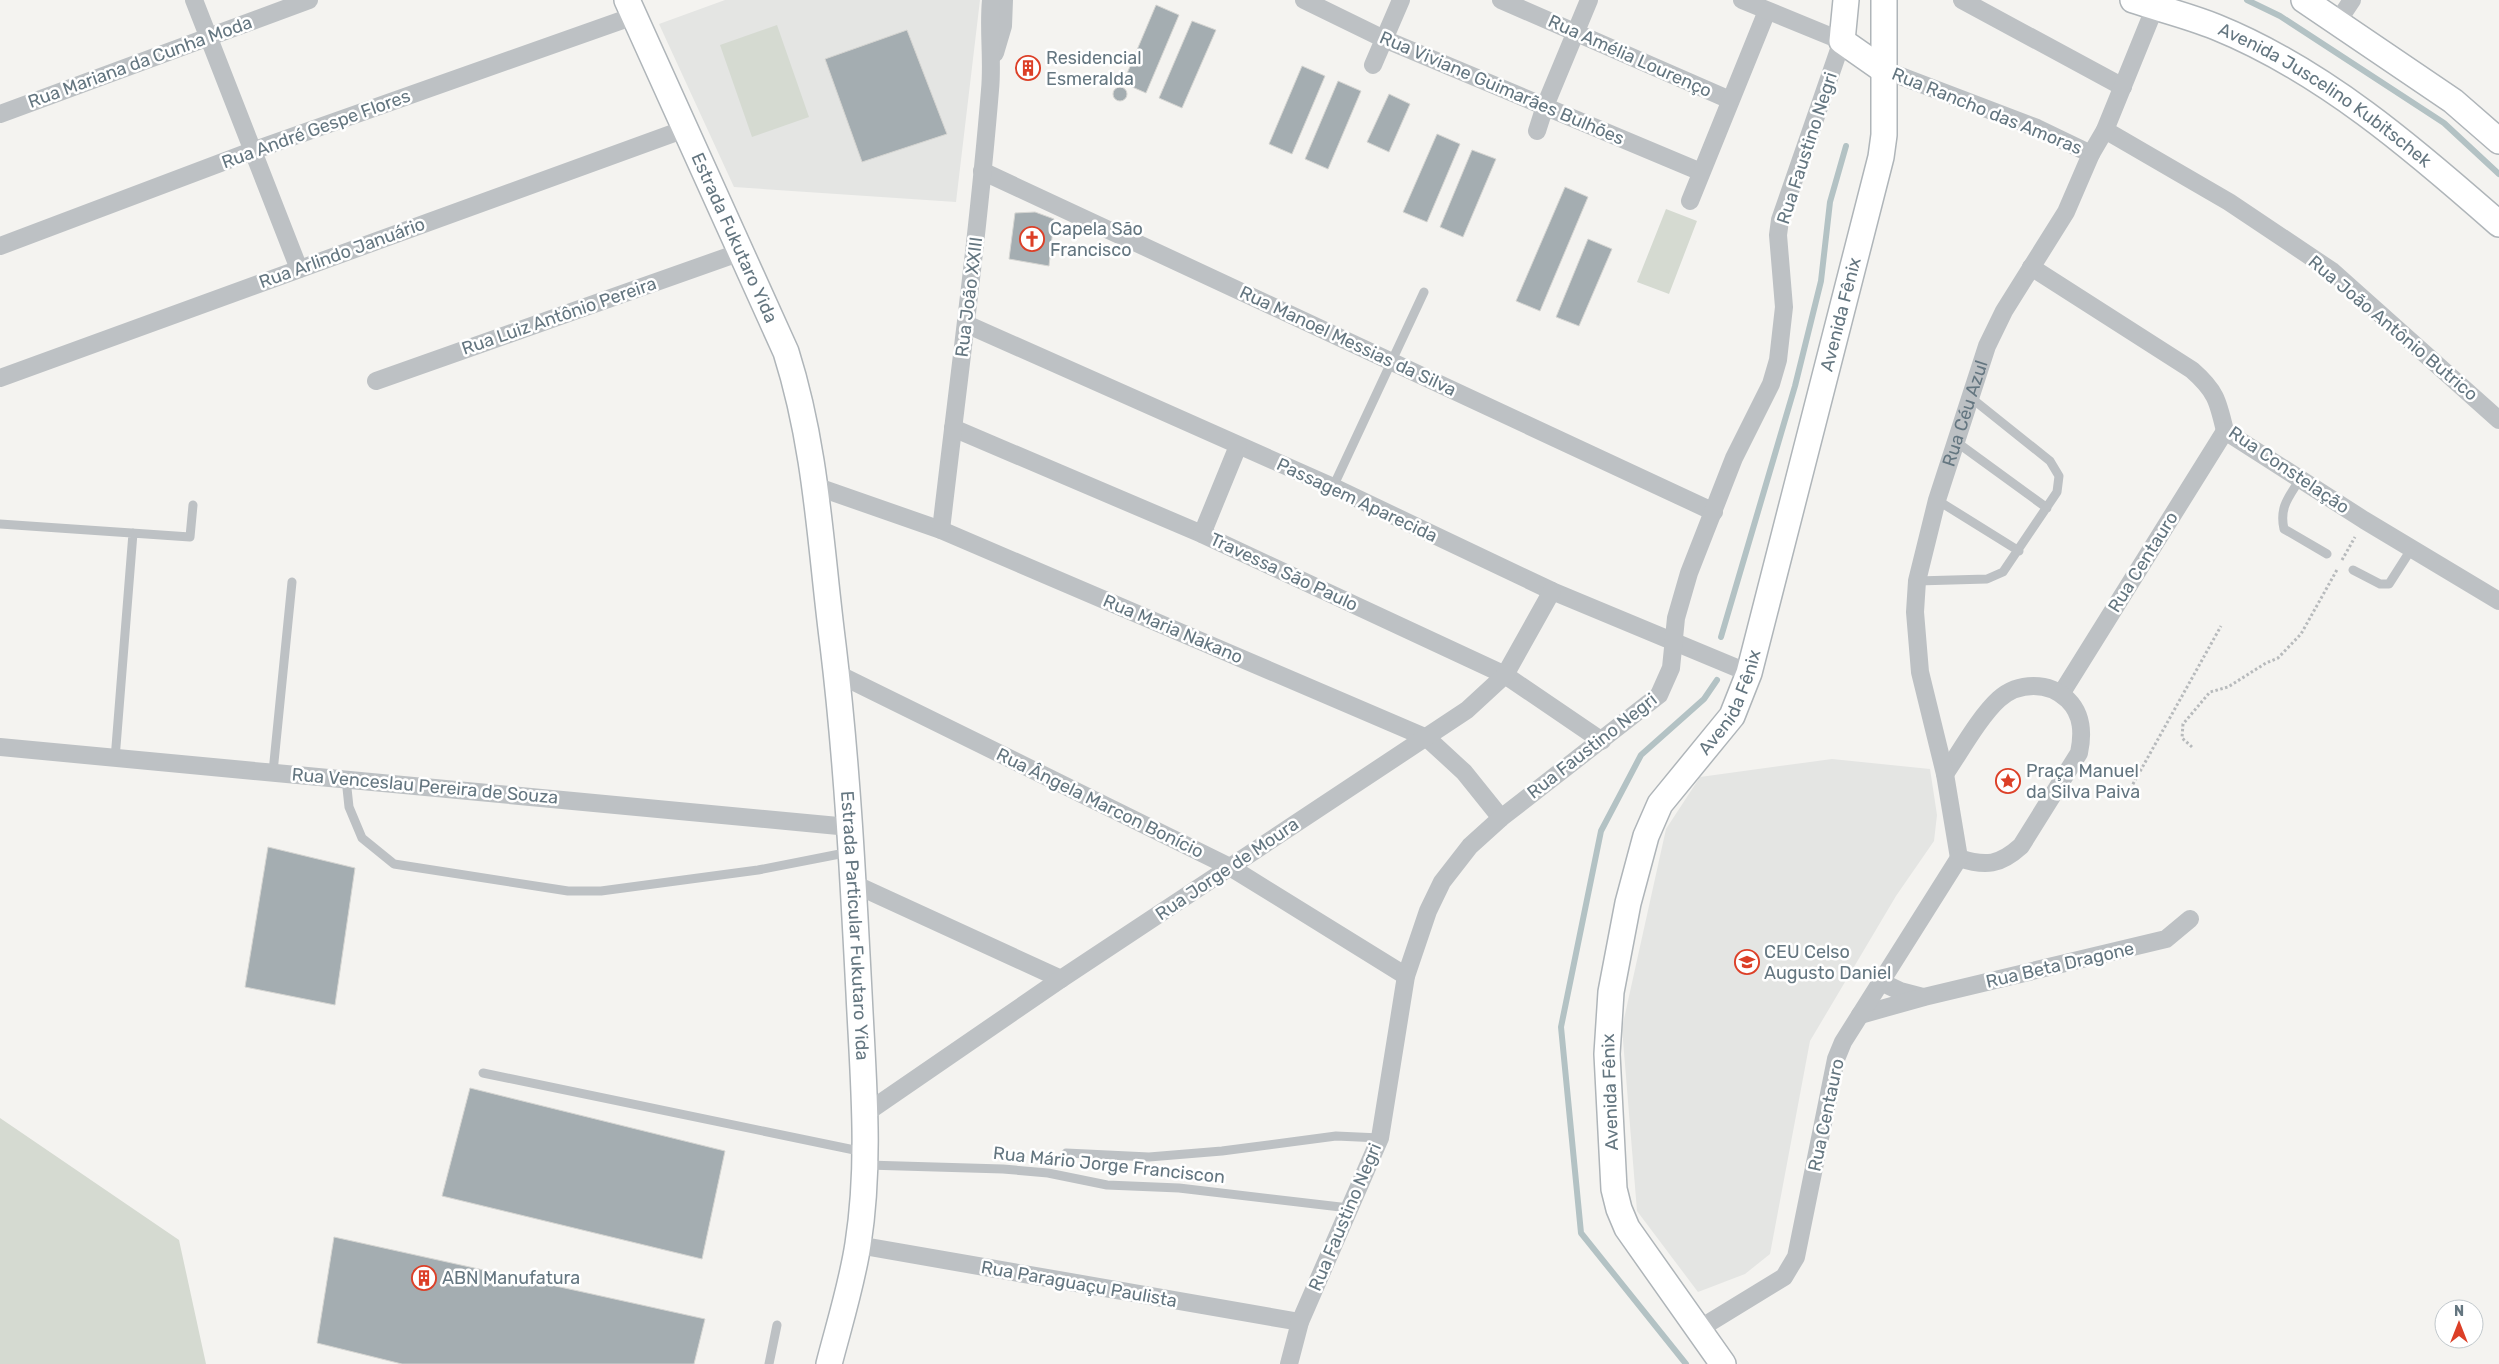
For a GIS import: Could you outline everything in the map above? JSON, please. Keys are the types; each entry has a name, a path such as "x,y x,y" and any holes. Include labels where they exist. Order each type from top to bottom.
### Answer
{"street":[{"path":"194,0 299,269"},
{"name":"Rua Mariana da Cunha Moda","path":"0,114 309,0"},
{"name":"Rua João XXIII","path":"990,0 988,25 992,63"},
{"name":"Rua João XXIII","path":"941,530 966,324 992,63 1002,26 1004,0"},
{"name":"Rua Viviane Guimarães Bulhões","path":"1304,0 1384,39 1702,172"},
{"path":"1373,65 1401,0"},
{"name":"Rua Amélia Lourenço","path":"1501,0 1576,31 1730,100"},
{"path":"1537,131 1545,106 1589,0"},
{"path":"1742,0 1842,41 1882,69"},
{"path":"1842,41 1846,0"},
{"name":"Avenida Fênix","path":"1723,1364 1627,1228 1619,1209 1614,1189 1609,1126 1608,1021 1610,992 1628,903 1652,820 1670,790 1732,716 1749,672 1881,157 1884,135 1882,69 1884,0"},
{"path":"1962,0 2123,87"},
{"path":"2304,0 2338,21 2453,101 2499,140"},
{"path":"2338,21 2352,0"},
{"name":"Rua Céu Azul","path":"1959,858 1944,774 1920,672 1915,612 1917,581 1937,500 1987,346 2004,312 2066,212 2091,154 2105,130 2123,87 2148,2"},
{"name":"Avenida Juscelino Kubitschek","path":"2148,2 2216,27 2305,74 2385,128 2499,224"},
{"name":"Estrada Fukutaro Yida","path":"630,8 786,352 800,397 815,486"},
{"name":"Rua André Gespe Flores","path":"0,246 630,8"},
{"path":"1690,201 1767,11"},
{"name":"Rua Faustino Negri","path":"1289,1364 1300,1322 1380,1138 1406,976 1428,912 1442,882 1470,846 1500,818 1602,741 1659,695 1672,668 1676,618 1681,597 1734,458 1771,384 1778,360 1784,307 1778,235 1780,220 1842,41"},
{"name":"Rua Rancho das Amoras","path":"1882,69 2037,128 2091,154"},
{"name":"Rua Arlindo Januário","path":"0,378 685,129"},
{"name":"Rua João Antônio Butrico","path":"2105,130 2230,202 2332,271 2499,420"},
{"name":"Rua Manoel Messias da Silva","path":"982,171 1714,512"},
{"name":"Rua Luiz Antônio Pereira","path":"376,381 741,252"},
{"name":"Rua Constelação","path":"2031,267 2192,370 2212,389 2218,401 2225,431 2364,520 2499,601"},
{"name":"Passagem Aparecida","path":"966,324 1333,487 1552,591 1749,672"},
{"name":"Travessa São Paulo","path":"954,428 1202,534 1505,675 1602,741"},
{"name":"Rua Centauro","path":"2061,694 2225,431"},
{"path":"1202,534 1238,446"},
{"name":"Rua Maria Nakano","path":"815,486 941,530 1427,738 1464,772 1500,818"},
{"name":"Estrada Particular Fukutaro Yida","path":"815,486 838,674 854,884 866,1113 865,1158 858,1245 829,1364"},
{"name":"Rua Jorge de Moura","path":"866,1113 1061,979 1467,710 1505,675 1552,591"},
{"name":"Rua Ângela Marcon Bonício","path":"838,674 1230,867 1406,976"},
{"path":"1944,774 1994,704 2008,692 2024,686 2034,685 2052,689 2061,694 2074,706 2081,723 2082,739 2079,753 2021,846 2008,858 1992,863 1975,864 1959,858"},
{"name":"Rua Venceslau Pereira de Souza","path":"0,746 115,759 273,772 849,827"},
{"name":"Rua Centauro","path":"1699,1329 1784,1277 1794,1263 1836,1059 1850,1030 1959,858"},
{"path":"854,884 1061,979"},
{"name":"Rua Beta Dragone","path":"1860,1015 1924,997 2166,939 2190,919"},
{"name":"Rua Beta Dragone","path":"1881,982 1924,997"},
{"name":"Rua Paraguaçu Paulista","path":"858,1245 1300,1322"}],"lane":[{"path":"1333,487 1424,292"},
{"path":"1917,581 1987,578 2003,572 2019,551 2057,492 2059,476 2050,462 1969,397"},
{"path":"1956,441 2047,508"},
{"path":"2300,479 2285,504 2281,516 2284,529 2327,554"},
{"path":"1937,500 2019,551"},
{"path":"0,524 190,538 193,504"},
{"path":"115,759 133,533"},
{"path":"2353,570 2380,584 2389,584 2412,548"},
{"path":"273,772 292,582"},
{"path":"346,779 349,807 362,838 394,864 568,891 601,891 758,870 830,854 851,852"},
{"name":"Rua Mário Jorge Franciscon","path":"483,1073 865,1158 1048,1173 1108,1185 1179,1188 1349,1208"},
{"path":"1066,1153 1149,1158 1222,1151 1336,1136 1380,1138"},
{"path":"769,1364 777,1326"}],"path":[{"path":"2192,746 2182,738 2183,724 2210,692 2228,687 2266,663 2278,658 2301,634 2364,520"},
{"path":"2128,793 2221,626"}],"shaded area":[{"path":"725,0 980,0 956,202 734,187 659,24"},
{"path":"777,25 809,117 752,137 720,45"},
{"path":"1666,209 1697,221 1669,294 1637,282"},
{"name":"CEU Celso Augusto Daniel","path":"1832,759 1930,769 1937,815 1934,841 1896,896 1810,1041 1770,1254 1745,1274 1698,1292 1637,1211 1622,1028 1666,829 1700,777"},
{"path":"0,1118 179,1240 206,1364 0,1364"}],"building":[{"path":"1156,5 1179,15 1146,93 1123,83"},
{"path":"1192,21 1216,30 1182,108 1159,98"},
{"path":"907,30 947,134 862,162 825,59"},
{"name":"Residencial Esmeralda","path":"1024,60 1037,66 1033,76 1020,70"},
{"path":"1302,66 1325,76 1292,154 1269,144"},
{"path":"1338,81 1361,91 1328,169 1305,159"},
{"path":"1117,87 1123,87 1127,94 1123,101 1117,101 1113,97 1113,91"},
{"path":"1389,94 1410,104 1389,152 1367,142"},
{"path":"1437,134 1460,144 1427,222 1403,212"},
{"path":"1472,150 1496,159 1463,237 1440,227"},
{"path":"1565,187 1588,197 1540,311 1516,301"},
{"name":"Capela São Francisco","path":"1035,212 1054,219 1049,266 1009,259 1015,213"},
{"path":"1588,239 1612,249 1579,326 1556,317"},
{"path":"268,847 355,868 335,1005 245,987"},
{"path":"470,1088 725,1151 702,1259 442,1196"},
{"name":"ABN Manufatura","path":"334,1237 705,1319 694,1364 402,1364 317,1343"}],"waterway":[{"path":"2247,0 2280,16 2444,123 2499,174"},
{"path":"1721,637 1795,386 1821,281 1830,202 1846,146"},
{"path":"1686,1364 1581,1233 1561,1027 1601,831 1641,755 1704,699 1717,680"}],"place":[{"name":"Residencial Esmeralda","path":"1028,68"},
{"name":"Capela São Francisco","path":"1032,239"},
{"name":"Praça Manuel da Silva Paiva","path":"2008,781"},
{"name":"CEU Celso Augusto Daniel","path":"1747,962"},
{"name":"ABN Manufatura","path":"424,1278"}]}
